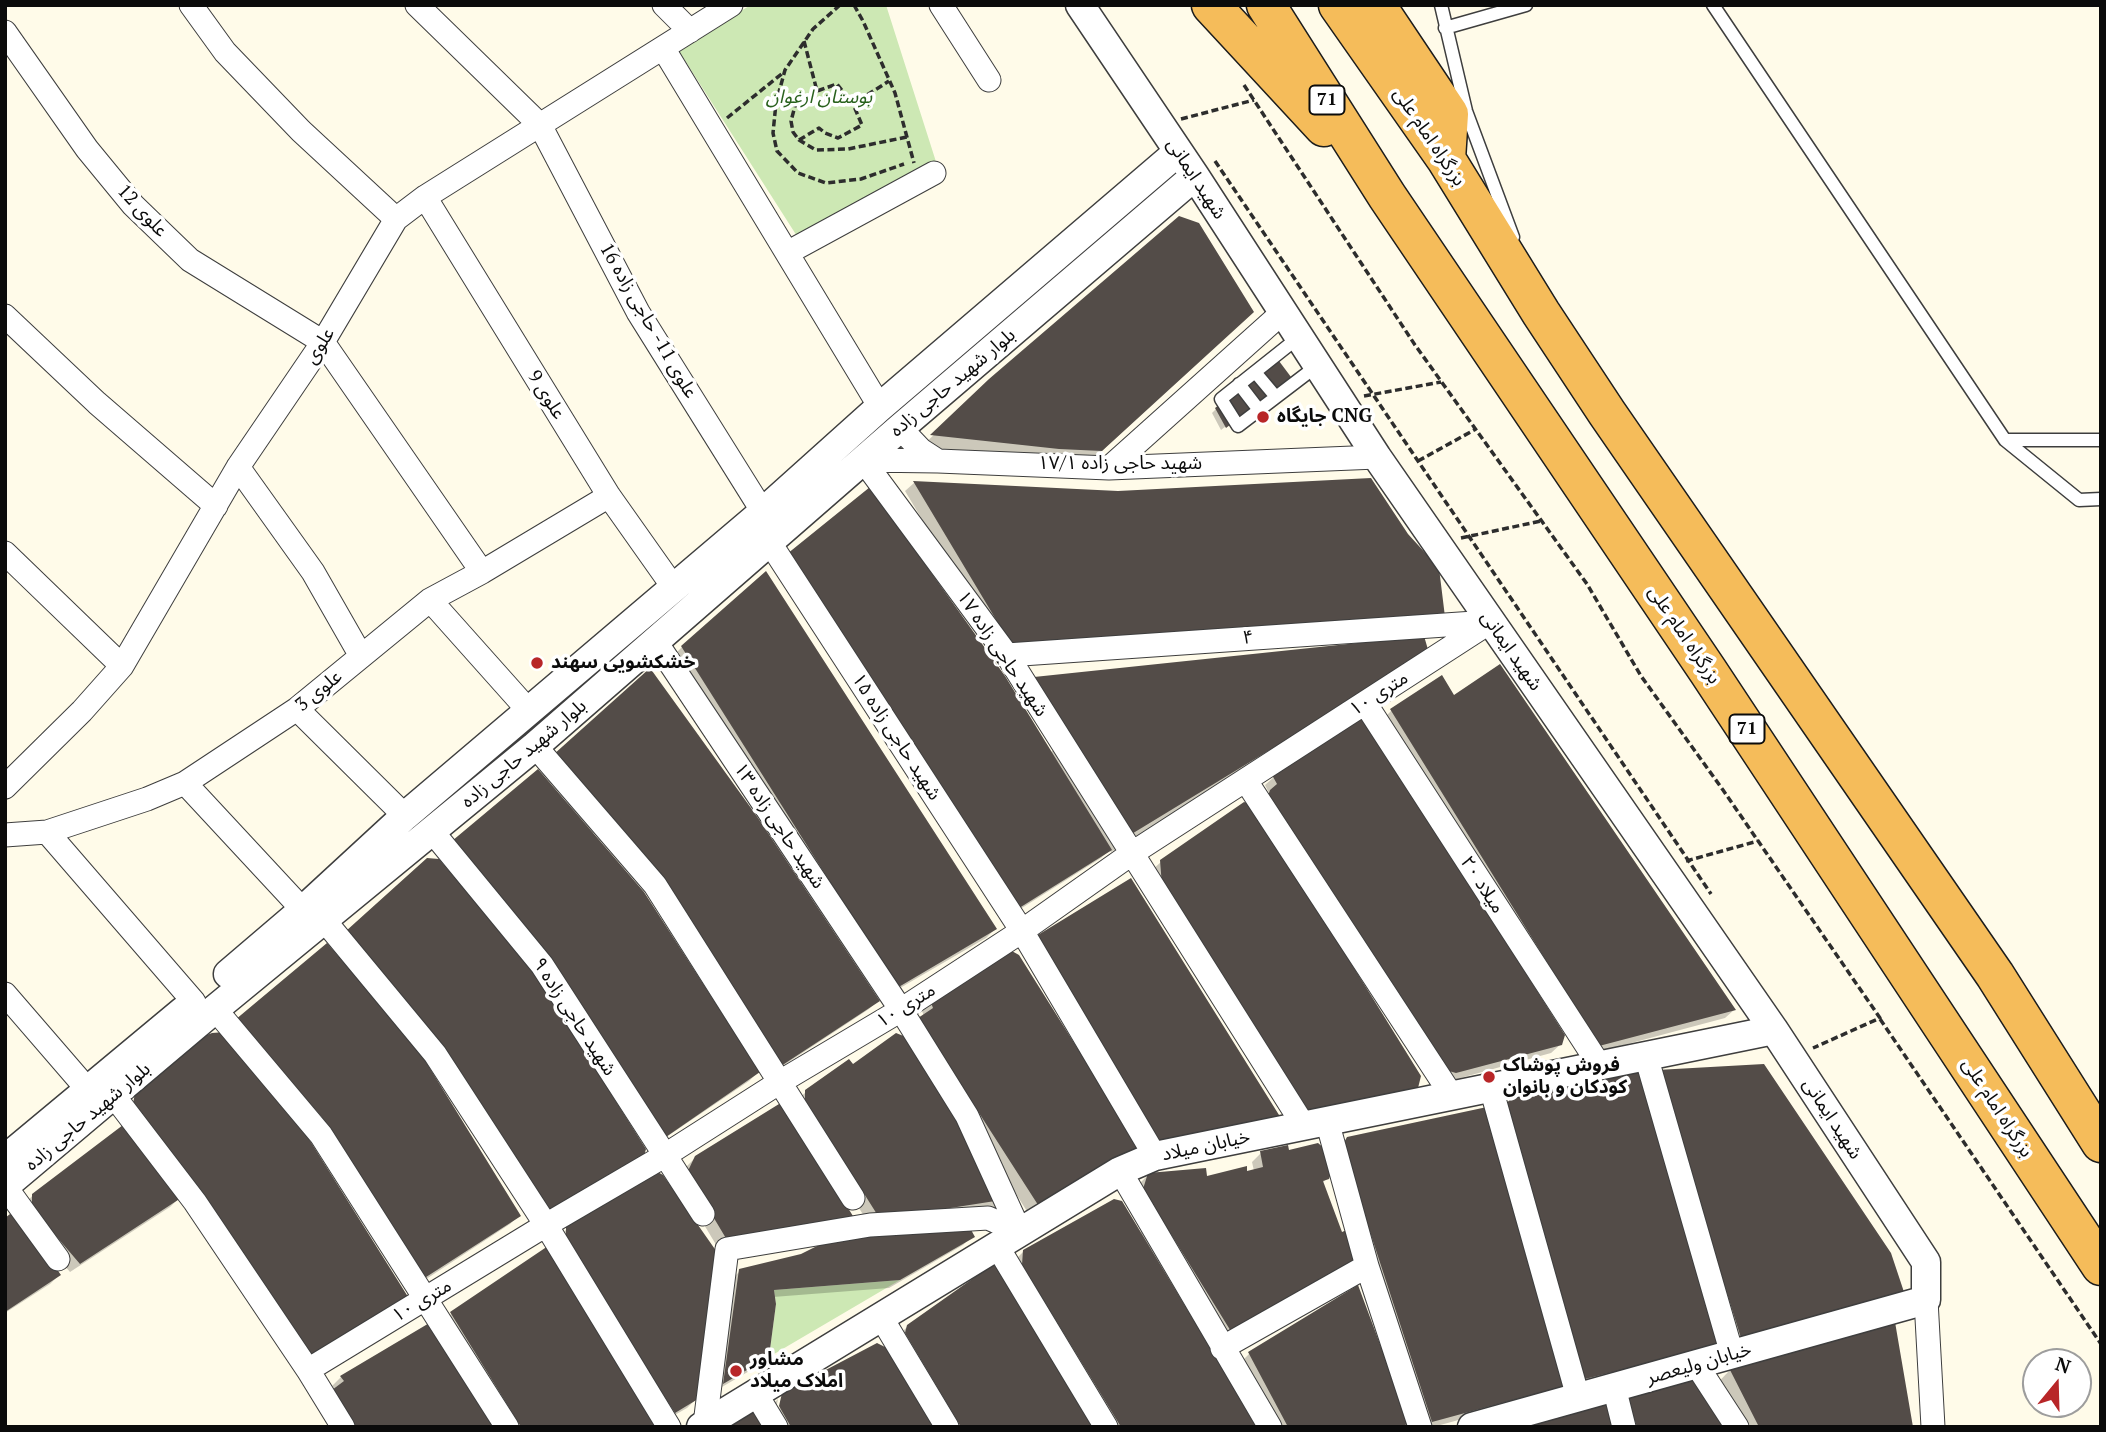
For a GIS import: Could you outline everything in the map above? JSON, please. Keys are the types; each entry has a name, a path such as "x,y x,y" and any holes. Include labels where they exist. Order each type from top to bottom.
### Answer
{"highway":[{"path":"1211,5 1387,196"},
{"name":"بزرگراه امام علی","path":"1266,5 1387,196 1708,671 2101,1266"},
{"name":"بزرگراه امام علی","path":"1338,5 1446,159 1541,313 1615,425 1995,975 2101,1143"},
{"path":"1376,5 1449,114 1446,159"}],"street":[{"path":"191,5 225,52 291,121 396,219"},
{"name":"علوی 11- حاجی زاده 16","path":"417,5 540,125 638,312 764,512"},
{"path":"664,5 690,31"},
{"name":"علوی","path":"9,776 82,711 122,666 238,467 323,342 396,219 425,197 731,5"},
{"path":"942,5 989,80"},
{"name":"شهید ایمانی","path":"1080,5 1174,122 1178,152 1377,457 1490,622 1676,867 1774,1030 1804,1047 1926,1262 1926,1300"},
{"name":"علوی 12","path":"5,32 87,149 143,214 190,260 323,342"},
{"path":"663,48 880,407 921,450 938,461"},
{"name":"بلوار شهید حاجی زاده","path":"314,915 405,816 764,512 880,407 1178,152"},
{"path":"787,253 922,172"},
{"name":"بلوار شهید حاجی زاده","path":"5,1186 101,1093 204,1005 314,915 431,830 535,746 1195,176"},
{"name":"علوی 9","path":"425,197 609,496 674,588"},
{"path":"1109,468 1283,312"},
{"path":"5,316 97,403 216,506"},
{"path":"323,342 482,572"},
{"name":"شهید حاجی زاده ۱۷/۱","path":"863,460 1109,468 1377,457"},
{"name":"شهید حاجی زاده ۱۷","path":"863,460 1007,655 1131,854 1316,1124 1367,1266 1420,1427"},
{"path":"238,467 313,572 361,656"},
{"name":"علوی 3","path":"5,835 47,832 147,799 185,783 298,709 430,600 609,496"},
{"name":"شهید حاجی زاده ۱۵","path":"770,542 1022,931 1155,1156"},
{"path":"5,553 122,666"},
{"path":"430,600 529,711"},
{"name":"۴","path":"1007,655 1490,622"},
{"name":"۱۰ متری","path":"308,1370 901,1010 1022,931 1131,854 1490,622"},
{"name":"شهید حاجی زاده ۱۳","path":"656,642 901,1010 967,1116 1009,1239 1106,1427"},
{"name":"میلاد ۲۰","path":"1365,704 1600,1066"},
{"path":"298,709 405,816"},
{"path":"535,746 655,885 853,1198"},
{"path":"1246,781 1451,1096"},
{"path":"185,783 314,915 435,1054 545,1225 669,1427"},
{"name":"شهید حاجی زاده ۹","path":"431,830 542,965 703,1214"},
{"path":"47,832 321,1135 507,1427"},
{"path":"5,994 101,1093 195,1202 343,1427"},
{"name":"خیابان میلاد","path":"703,1426 1120,1171 1155,1156 1774,1030"},
{"path":"1646,1056 1732,1354"},
{"path":"1491,1088 1578,1397"},
{"name":"بلوار شهید حاجی زاده","path":"5,1159 101,1093"},
{"path":"1120,1171 1270,1427"},
{"path":"5,1186 58,1259"},
{"path":"703,1426 727,1249 870,1225 988,1218 1009,1239"},
{"path":"1222,1348 1367,1266"},
{"path":"1926,1300 1933,1427"},
{"name":"خیابان ولیعصر","path":"1477,1426 1926,1300"},
{"path":"881,1317 947,1427"},
{"path":"1696,1364 1737,1427"},
{"path":"1614,1387 1624,1427"},
{"path":"756,1394 776,1427"}],"lane":[{"path":"1441,5 1466,111 1541,313"},
{"path":"1445,28 1526,5"},
{"path":"1713,5 2004,440 2079,500 2101,499"},
{"path":"1299,337 1221,399 1238,426 1318,365"},
{"path":"1255,372 1276,397"},
{"path":"1240,384 1259,410"},
{"path":"2004,440 2101,440"}],"path":[{"path":"840,5 813,29 785,71 776,103 772,133 777,151 798,173 826,183 922,172 907,137 889,81 854,5"},
{"path":"804,40 817,92"},
{"path":"712,130 785,71"},
{"path":"1240,79 1441,382 1587,584 1641,676 1880,1018 2101,1344"},
{"path":"853,104 889,81"},
{"path":"799,140 819,128 838,138 862,125 853,104 836,84 795,106 791,121 793,132 799,140 816,150 832,150 888,143 907,137"},
{"path":"1174,122 1254,100"},
{"path":"1174,122 1193,128"},
{"path":"1209,151 1469,536 1676,867 1711,895"},
{"path":"1341,401 1441,382"},
{"path":"1418,461 1476,429"},
{"path":"1436,542 1541,521"},
{"path":"1676,867 1758,841"},
{"path":"1804,1047 1880,1018"}],"green space":[{"name":"بوستان ارغوان","path":"751,5 886,5 938,168 809,255 677,48"},
{"path":"900,1280 769,1357 776,1304 774,1290"}],"building":[{"path":"1179,216 1199,223 1254,312 1102,451 930,435 989,379"},
{"path":"1279,361 1291,377 1226,428 1215,408"},
{"path":"1371,478 1408,534 1439,568 1445,617 1013,648 913,481 1118,491"},
{"path":"870,487 1005,676 1112,850 1016,910 787,554"},
{"path":"766,571 997,929 897,988 681,646"},
{"path":"1424,636 1429,653 1130,835 1034,677"},
{"path":"1500,664 1736,1010 1599,1046 1390,709 1442,675 1454,695"},
{"path":"650,668 756,815 880,1001 778,1068 553,755"},
{"path":"1359,718 1366,721 1565,1035 1562,1045 1456,1073 1445,1070 1268,796 1277,784 1272,775"},
{"path":"538,769 644,892 760,1072 663,1139 452,841"},
{"path":"1244,802 1253,805 1421,1076 1417,1092 1312,1121 1162,886 1160,860"},
{"path":"427,858 439,859 533,970 646,1149 644,1156 550,1217 346,931"},
{"path":"1131,878 1284,1123 1165,1150 1033,938"},
{"path":"327,943 418,1049 521,1216 423,1279 321,1116 235,1020"},
{"path":"1010,950 1019,955 1140,1148 1040,1208 918,1018 933,1008 930,1000"},
{"path":"225,1032 297,1120 410,1300 312,1361 132,1109 135,1093 204,1036"},
{"path":"896,1033 906,1037 1008,1199 880,1219 805,1100 805,1090 849,1059 853,1064"},
{"path":"1764,1064 1891,1253 1904,1292 1741,1338 1657,1070"},
{"path":"1636,1072 1645,1076 1721,1345 1585,1379 1505,1105 1514,1095"},
{"path":"779,1104 786,1107 856,1221 727,1240 687,1173 695,1156"},
{"path":"1487,1107 1568,1385 1432,1422 1342,1146 1347,1137"},
{"path":"123,1125 181,1198 80,1264 32,1208 32,1194"},
{"path":"1318,1143 1325,1149 1331,1173 1329,1179 1323,1181 1342,1232 1349,1229 1360,1259 1232,1333 1143,1189 1148,1173 1206,1168 1207,1176 1247,1166 1247,1171 1263,1167 1260,1151 1288,1145 1289,1150"},
{"path":"656,1171 663,1175 719,1255 698,1399 675,1413 566,1244 566,1227"},
{"path":"1114,1199 1122,1201 1258,1427 1121,1427 1022,1265 1023,1250"},
{"path":"10,1214 19,1217 61,1275 5,1312 5,1218"},
{"path":"965,1219 975,1237 900,1280 774,1290 776,1304 769,1357 723,1384 739,1269 801,1254 829,1240 882,1236"},
{"path":"548,1246 658,1423 651,1427 521,1427 450,1312"},
{"path":"992,1265 1000,1268 1097,1427 961,1427 905,1333 907,1325"},
{"path":"1358,1285 1409,1422 1403,1427 1288,1427 1248,1352"},
{"path":"431,1322 498,1427 356,1427 332,1390 344,1381 340,1376"},
{"path":"1895,1322 1913,1427 1759,1427 1729,1368"},
{"path":"877,1343 889,1349 935,1427 791,1427 779,1406 782,1393"},
{"path":"1669,1372 1697,1382 1725,1427 1637,1427 1627,1398"},
{"path":"1609,1401 1615,1427 1494,1427"},
{"path":"752,1412 761,1417 767,1427 728,1427"}],"place":[{"name":"جایگاه CNG","path":"1263,417"},
{"name":"خشکشویی سهند","path":"537,663"},
{"name":"فروش پوشاک کودکان و بانوان","path":"1489,1077"},
{"name":"مشاور املاک میلاد","path":"736,1371"}]}
